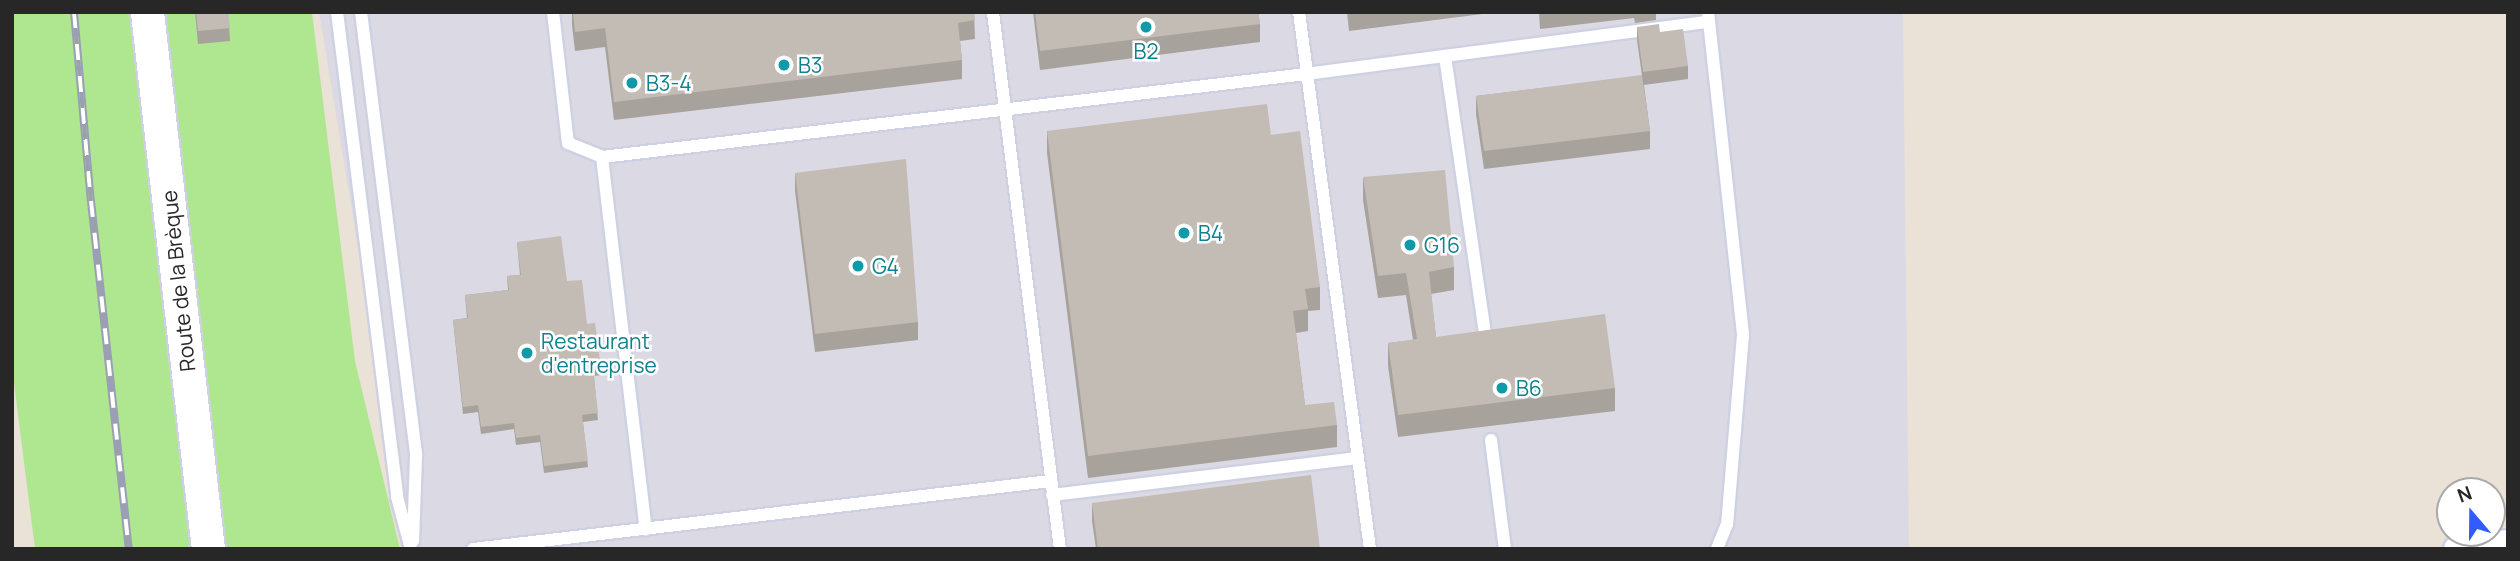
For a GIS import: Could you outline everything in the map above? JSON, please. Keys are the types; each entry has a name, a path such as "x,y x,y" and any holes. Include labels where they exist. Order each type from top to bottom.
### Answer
{"main road":[{"name":"Route de la Brèque","path":"147,12 208,549"}],"street":[{"path":"2456,549 2508,542"}],"lane":[{"path":"337,12 397,497 412,549"},
{"path":"360,12 416,456 412,549"},
{"path":"553,12 568,143 602,157 1306,74 1708,17 1743,335 1727,524 1717,549"},
{"path":"993,12 1060,549"},
{"path":"1299,12 1370,549"},
{"path":"1445,56 1486,339"},
{"path":"602,157 646,529"},
{"path":"1491,440 1505,549"},
{"path":"1052,495 1358,458"},
{"path":"472,549 1050,481"}],"shaded area":[{"path":"319,12 1903,12 1909,549 408,549"}],"green space":[{"path":"12,12 312,12 355,361 400,549 35,549 12,367"}],"building":[{"path":"196,12 228,12 230,28 198,31"},
{"name":"B3","path":"573,12 974,12 975,20 958,23 962,60 614,102 605,28 575,32"},
{"path":"1035,12 1258,12 1260,24 1040,51"},
{"path":"1659,24 1660,32 1683,29 1688,66 1643,72 1637,27"},
{"path":"1642,75 1650,131 1484,151 1476,96"},
{"name":"B4","path":"1267,104 1271,135 1300,131 1320,287 1305,289 1308,309 1293,311 1305,405 1334,402 1337,425 1088,456 1047,131"},
{"name":"G4","path":"906,159 918,322 815,334 795,173"},
{"path":"1445,170 1454,267 1429,272 1436,337 1605,314 1615,388 1398,415 1388,343 1417,339 1406,273 1378,276 1363,177"},
{"name":"Restaurant d'entreprise","path":"561,236 567,281 582,280 587,324 595,323 601,369 593,370 598,413 582,415 588,461 544,466 540,435 516,438 514,423 481,427 478,405 463,407 453,320 468,318 465,295 509,290 507,276 521,275 517,242"},
{"path":"1311,475 1320,549 1098,549 1092,503"}],"railway":[{"path":"74,12 91,201 129,549"}],"place":[{"name":"B2","path":"1146,27"},
{"name":"B3","path":"784,65"},
{"name":"B3-4","path":"632,83"},
{"name":"B4","path":"1184,233"},
{"name":"G16","path":"1410,245"},
{"name":"G4","path":"858,266"},
{"name":"Restaurant d'entreprise","path":"527,353"},
{"name":"B6","path":"1502,388"}]}
